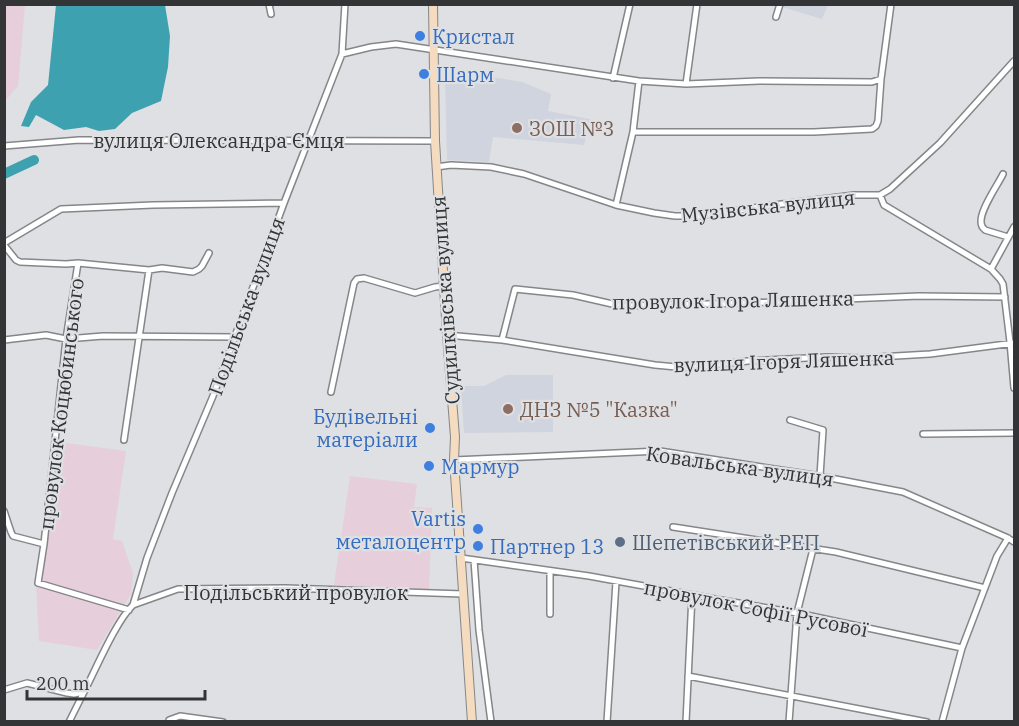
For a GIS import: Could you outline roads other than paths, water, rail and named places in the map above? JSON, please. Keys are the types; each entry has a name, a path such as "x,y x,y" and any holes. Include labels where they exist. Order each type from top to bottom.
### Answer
{"main road":[{"name":"Судилківська вулиця","path":"433,4 436,167 472,722"}],"street":[{"path":"268,4 270,14"},
{"name":"Подільська вулиця","path":"131,608 147,558 213,396 342,54 345,4"},
{"path":"613,78 630,4"},
{"path":"686,84 697,4"},
{"path":"776,17 780,4"},
{"path":"633,132 813,132 872,129 878,122 891,4"},
{"path":"342,54 396,44 613,78 686,84 759,81 872,82 881,79"},
{"name":"Музівська вулиця","path":"436,167 491,166 524,174 616,205 663,214 700,216 854,195 880,195 890,189 940,143 1014,61"},
{"path":"616,205 633,132 639,81"},
{"name":"вулиця Олександра Ємця","path":"4,146 79,140 435,141"},
{"path":"1003,174 986,205 981,223 985,230 1008,237"},
{"path":"880,195 884,205 991,268 1000,279 1012,343 1014,388"},
{"path":"78,263 20,262 4,244 61,209 284,203"},
{"path":"991,268 1014,227"},
{"name":"провулок Коцюбинського","path":"131,608 38,583 66,339 78,263 149,270 162,268 196,271 202,266 208,253"},
{"path":"124,440 149,270"},
{"path":"331,392 354,283 357,279 364,278 415,292 444,286"},
{"name":"провулок Ігора Ляшенка","path":"502,340 515,289 573,296 621,306 919,296 1005,297"},
{"name":"вулиця Ігоря Ляшенка","path":"447,334 687,368 748,361 930,354 1012,343"},
{"path":"4,340 46,335 66,339 139,335 234,337"},
{"path":"790,420 822,430 820,476"},
{"path":"922,434 1014,434"},
{"name":"Ковальська вулиця","path":"454,460 660,451 820,476 903,492 1014,542"},
{"path":"4,511 13,536 44,544"},
{"path":"673,527 836,552 985,588"},
{"path":"942,722 962,648 997,556 1008,538"},
{"path":"789,722 797,614 813,549"},
{"name":"провулок Софії Русової","path":"461,558 589,576 797,614 962,648"},
{"path":"474,560 479,630 491,722"},
{"path":"550,571 550,614"},
{"path":"607,722 616,582"},
{"name":"Подільський провулок","path":"131,608 178,589 286,588 463,594"},
{"path":"686,722 692,595"},
{"path":"69,722 114,633 131,608"},
{"path":"688,676 927,722"},
{"path":"4,690 27,683 67,693 84,692"},
{"path":"169,722 180,716 222,722"}],"water":[{"path":"56,5 165,5 170,36 168,67 161,101 132,113 115,129 99,131 86,127 64,130 36,115 29,127 21,126 31,102 48,85"}],"waterway":[{"path":"4,174 34,160"}],"place":[{"name":"Кристал","path":"420,36"},
{"name":"Шарм","path":"424,74"},
{"name":"ЗОШ №3","path":"517,128"},
{"name":"ДНЗ №5 \"Казка\"","path":"508,409"},
{"name":"Будівельні матеріали","path":"430,428"},
{"name":"Мармур","path":"429,466"},
{"name":"Vartis металоцентр","path":"478,529"},
{"name":"Шепетівський РЕП","path":"620,542"},
{"name":"Партнер 13","path":"478,546"}]}
